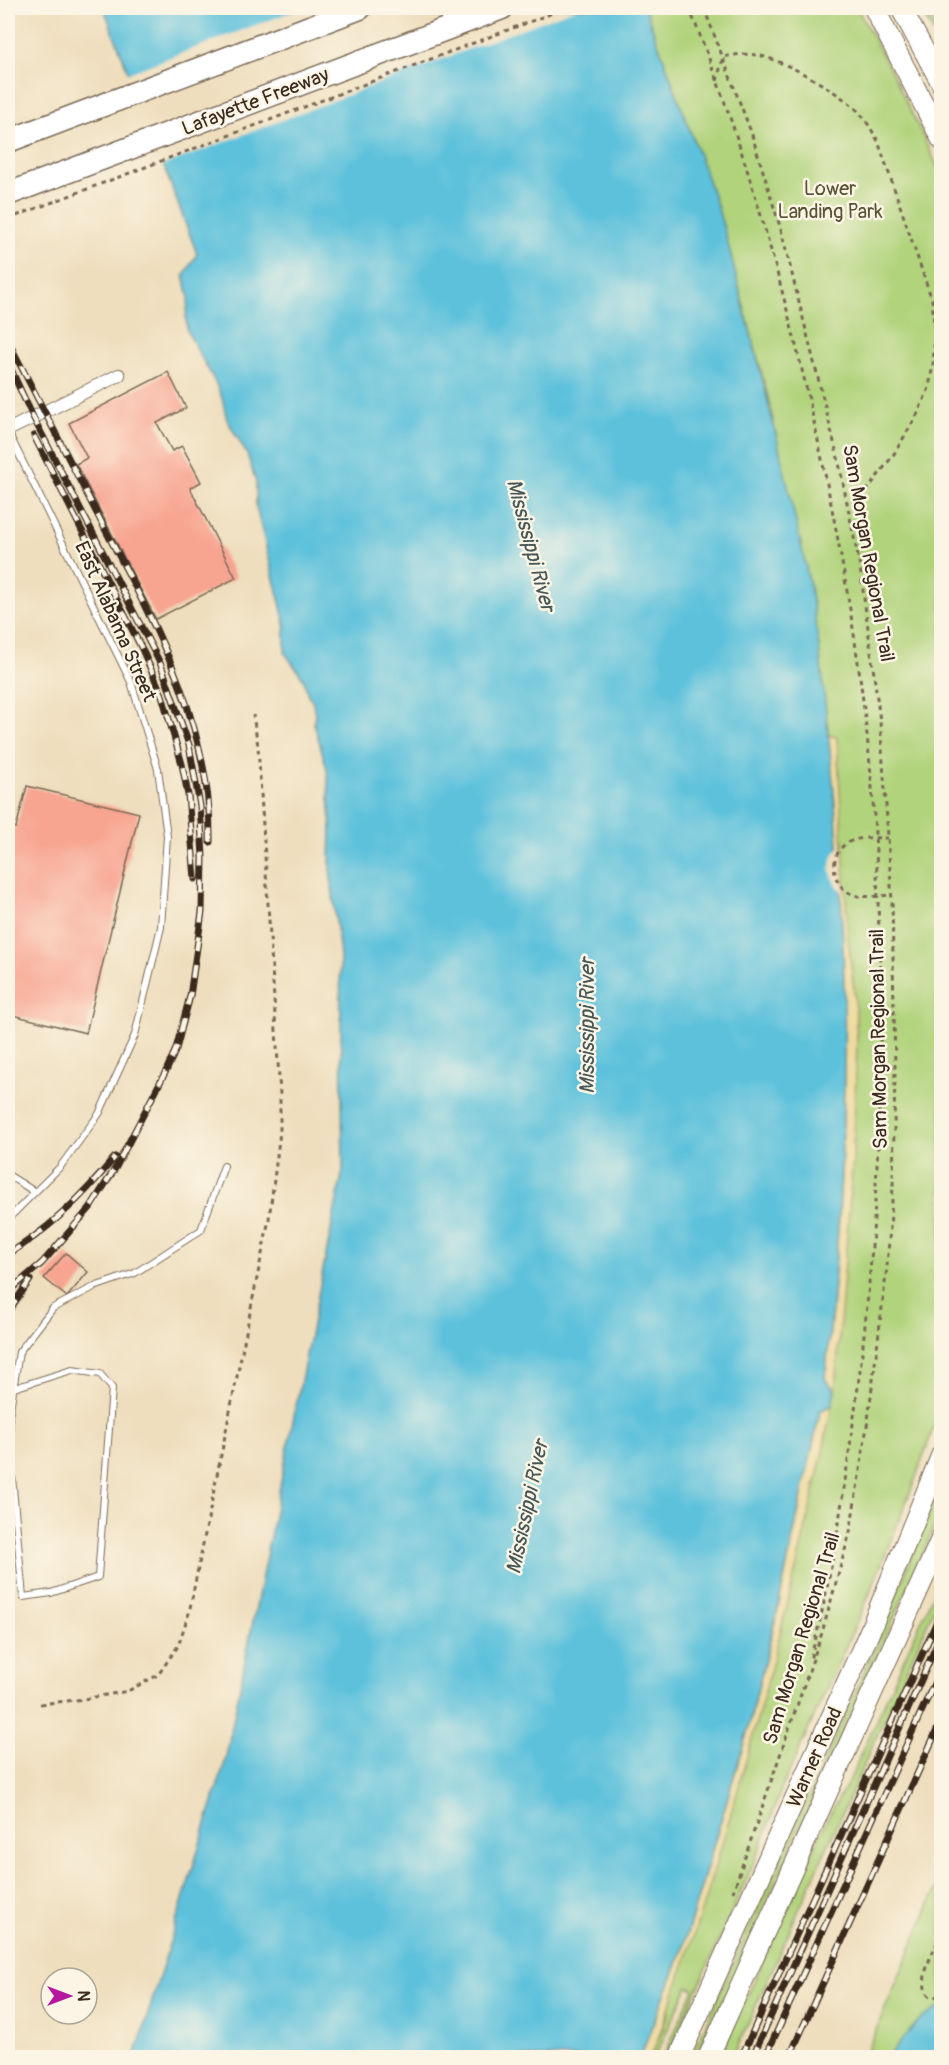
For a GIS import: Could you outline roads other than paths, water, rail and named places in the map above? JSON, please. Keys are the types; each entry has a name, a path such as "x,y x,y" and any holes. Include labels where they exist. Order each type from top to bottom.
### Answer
{"highway":[{"path":"8,141 360,8"},
{"name":"Lafayette Freeway","path":"8,194 501,8"},
{"path":"874,8 942,140"},
{"path":"901,8 942,84"},
{"name":"Warner Road","path":"679,2058 869,1633 942,1454"},
{"name":"Warner Road","path":"708,2058 942,1537"}],"street":[{"path":"8,431 119,375"}],"lane":[{"name":"East Alabama Street","path":"8,431 130,682 158,769 167,836 161,927 135,1035 99,1114 60,1167 8,1219"},
{"path":"14,1388 72,1370 100,1374 112,1388 98,1577 51,1593 23,1596 8,1416 19,1352 53,1308 94,1287 135,1274 201,1230 224,1166"},
{"path":"8,1174 35,1192"}],"water":[{"name":"Mississippi River","path":"104,8 645,8 708,181 728,244 769,404 806,567 817,632 829,741 841,900 844,980 839,1220 825,1379 835,1390 832,1405 820,1411 777,1612 746,1736 681,1954 640,2057 135,2057 225,1762 343,1170 340,956 330,869 331,823 327,769 314,723 313,702 308,695 303,678 285,653 285,623 256,507 256,482 247,454 227,420 222,398 215,382 187,331 186,317 189,297 184,276 197,254"},
{"path":"941,2006 941,2057 888,2057 919,2020"}],"railway":[{"path":"8,341 144,605 178,680 202,759 208,800 210,842"},
{"path":"8,363 33,417 161,665 189,745 200,806 203,857 202,912 190,996 176,1049 116,1167 90,1208 42,1263 8,1292"},
{"path":"34,436 142,649 162,695 182,764 188,795 195,879"},
{"path":"8,1254 38,1234 66,1210 115,1157"},
{"path":"8,1312 30,1280"},
{"path":"741,2058 942,1610"},
{"path":"752,2058 942,1633"},
{"path":"765,2058 942,1666"},
{"path":"789,2058 942,1719"}],"park label":[{"name":"Lower Landing Park","path":"830,200"}]}
